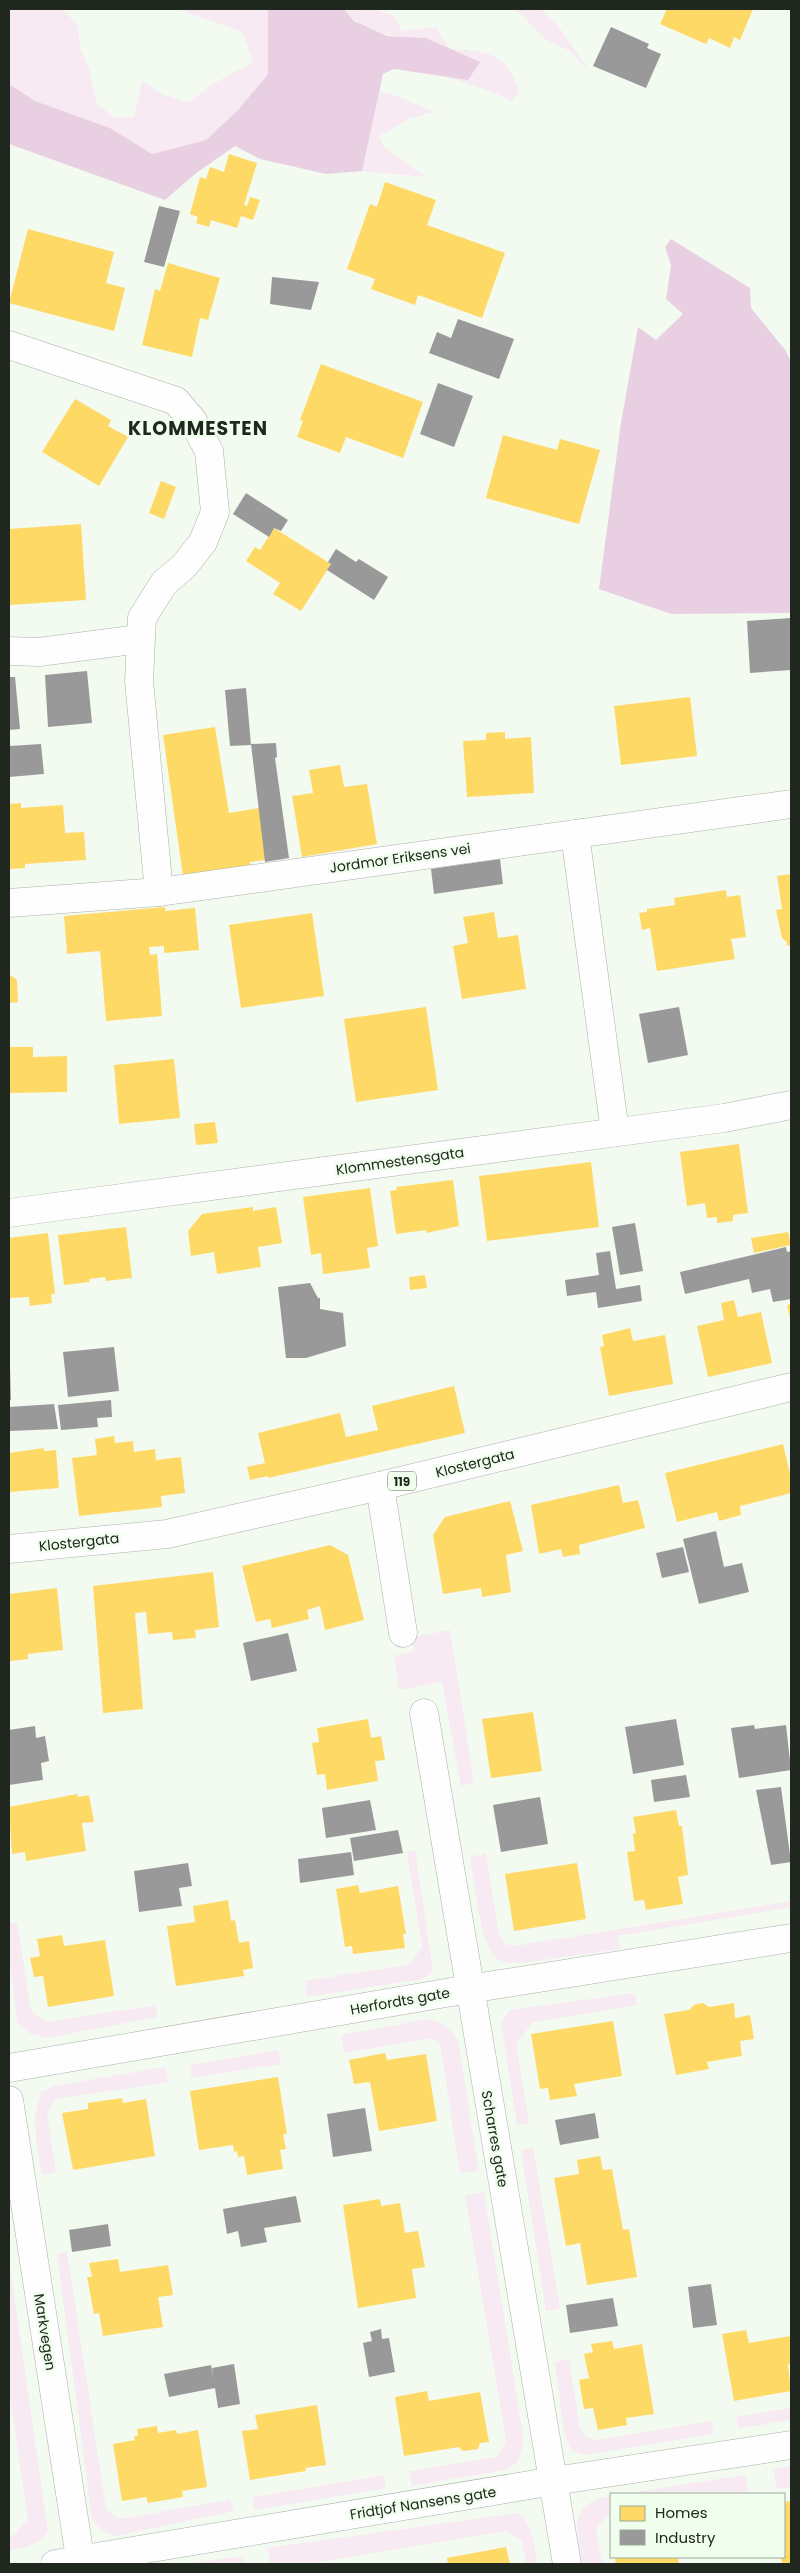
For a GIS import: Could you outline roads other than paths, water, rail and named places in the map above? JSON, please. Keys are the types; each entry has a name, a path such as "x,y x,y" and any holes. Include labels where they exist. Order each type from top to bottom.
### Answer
{"street":[{"path":"9,345 176,401 193,421 209,451 216,512 204,542 184,566 164,583 142,618 139,681 159,892"},
{"path":"9,651 39,652 140,639"},
{"name":"Jordmor Eriksens vei","path":"9,903 159,892 791,804"},
{"path":"575,834 615,1132"},
{"name":"Klommestensgata","path":"9,1213 724,1118 791,1104"},
{"name":"Klostergata","path":"9,1549 167,1534 380,1486 791,1386"},
{"path":"380,1486 403,1633"},
{"name":"Scharres gate","path":"424,1714 567,2564"},
{"name":"Herfordts gate","path":"9,2068 469,1989 791,1938"},
{"name":"Markvegen","path":"9,2100 72,2563"},
{"name":"Fridtjof Nansens gate","path":"72,2563 554,2481 791,2445"}],"district":[{"name":"KLOMMESTEN","path":"198,428"}]}
